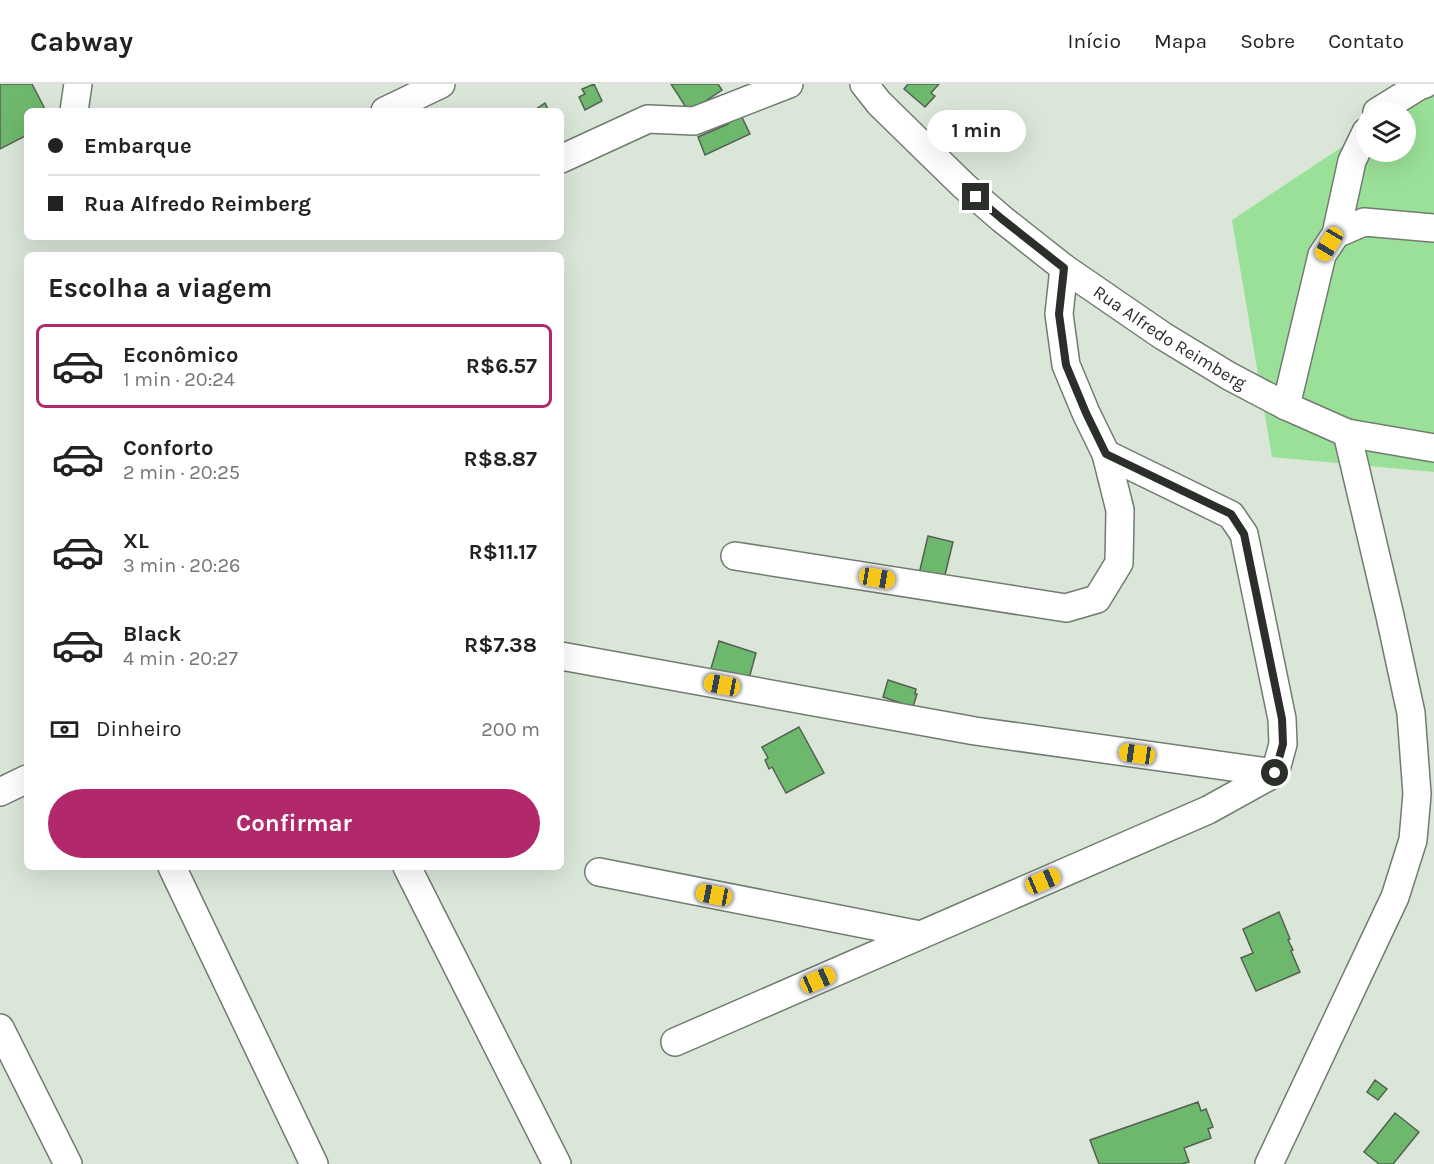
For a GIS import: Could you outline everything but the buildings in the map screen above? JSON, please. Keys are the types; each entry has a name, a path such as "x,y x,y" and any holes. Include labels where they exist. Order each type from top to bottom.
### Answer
{"street":[{"path":"74,108 78,84"},
{"path":"391,108 441,84"},
{"path":"564,158 648,120 694,121 789,84"},
{"name":"Rua Alfredo Reimberg","path":"864,84 879,103 964,186 1002,219 1064,268 1163,336 1229,376 1286,406 1347,433 1434,448"},
{"path":"1393,102 1425,84"},
{"path":"1286,406 1322,255 1335,234 1352,161 1356,153"},
{"path":"1335,234 1364,222 1434,228"},
{"path":"735,556 1066,608 1097,599 1119,563 1120,510 1106,454 1066,365 1059,314 1064,268"},
{"path":"1269,1164 1395,897 1424,842 1410,713 1347,433"},
{"path":"675,1042 1208,810 1275,773 1283,744 1282,719 1244,534 1231,514 1106,454"},
{"path":"564,657 975,731 1275,773"},
{"path":"0,792 24,780"},
{"path":"173,870 314,1164"},
{"path":"409,870 557,1164"},
{"path":"599,872 920,935"},
{"path":"0,1028 68,1164"}],"green space":[{"path":"1434,86 1434,472 1272,457 1232,220 1356,138 1356,162 1416,162 1416,102 1409,102"}],"route":[{"path":"976,197 1064,268 1059,314 1066,365 1106,454 1231,514 1244,534 1282,719 1283,744 1275,773"}]}
